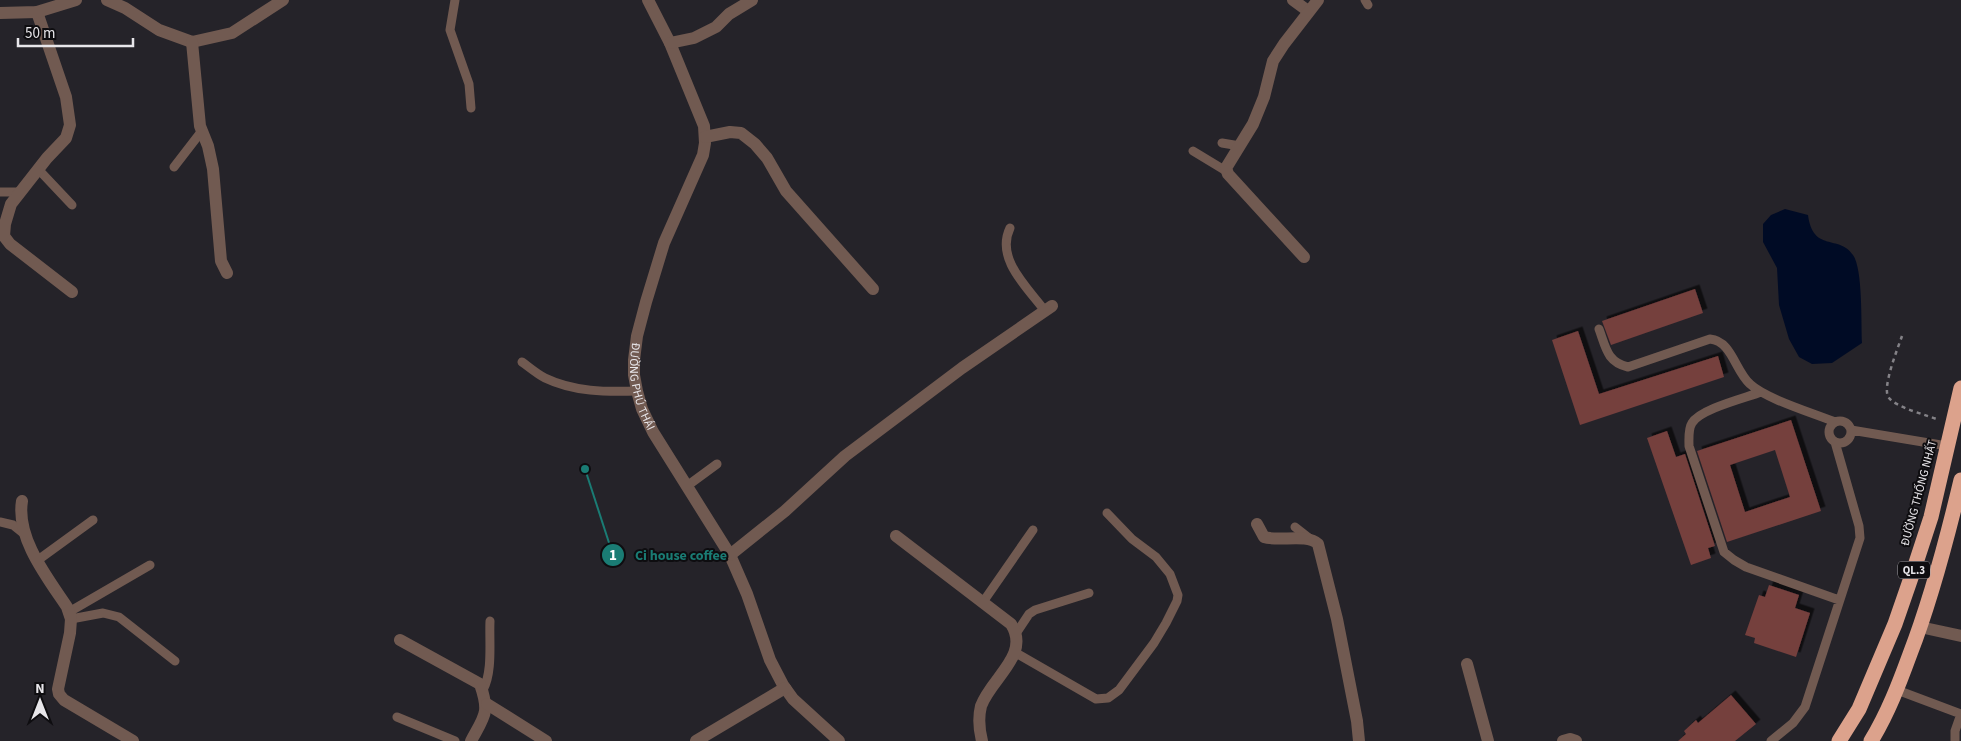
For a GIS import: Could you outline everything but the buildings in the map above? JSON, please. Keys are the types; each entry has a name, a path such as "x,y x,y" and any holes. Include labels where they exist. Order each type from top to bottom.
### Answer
{"highway":[{"name":"ĐƯỜNG THỐNG NHẤT","path":"1839,741 1859,709 1895,624 1931,517 1961,388"},
{"name":"QL.3","path":"1871,741 1897,690 1920,627 1936,580 1961,480"}],"street":[{"path":"0,13 37,12 76,0"},
{"path":"107,0 125,8 159,30 192,42 232,32 283,0"},
{"name":"ĐƯỜNG PHÚ THÁI","path":"648,0 670,43 704,126 705,137 703,155 664,243 643,310 634,360 637,391 642,409 653,432 730,555 747,594 770,660 785,688 810,716 839,741"},
{"path":"670,43 694,38 716,27 729,14 752,0"},
{"path":"1293,0 1308,11"},
{"path":"1304,257 1226,171 1227,166 1248,135 1259,110 1273,61 1308,11 1318,0"},
{"path":"37,12 66,97 70,125 66,138 19,192 8,211 2,235 10,244 72,292"},
{"path":"192,42 201,132 211,157 221,261 227,274"},
{"path":"705,137 730,132 741,133 755,144 786,191 873,289"},
{"path":"730,555 785,511 845,456 962,368 1049,308"},
{"path":"22,501 21,524 23,533 70,616 69,643 58,684 59,694 64,700 134,741"},
{"path":"1258,524 1262,535 1268,538 1309,538 1318,544 1337,619 1357,721 1359,741"},
{"path":"896,536 1011,624 1017,632 1016,652 982,704 979,716 982,741"},
{"path":"1920,627 1961,636"},
{"path":"400,640 478,681 487,704 487,711 472,741"},
{"path":"1467,664 1488,741"},
{"path":"696,741 785,688"},
{"path":"487,704 546,741"},
{"path":"1563,741 1570,739 1576,741"}],"lane":[{"path":"455,0 450,30 469,84 471,108"},
{"path":"174,166 201,132"},
{"path":"1222,143 1240,146"},
{"path":"1193,151 1226,171"},
{"path":"38,169 72,205"},
{"path":"0,192 19,192"},
{"path":"1010,228 1007,234 1009,261 1049,308"},
{"path":"1599,329 1612,360 1618,365 1628,367 1700,342 1710,339 1717,340 1726,347 1748,383 1761,392 1835,422 1845,422 1851,430 1947,446"},
{"path":"522,362 544,378 568,386 602,392 637,391"},
{"path":"1761,392 1700,415 1692,423 1689,435 1689,446 1724,552 1746,567 1839,600"},
{"path":"1771,741 1793,723 1805,707 1860,538 1859,526 1834,442 1828,434 1829,429 1835,422"},
{"path":"1834,442 1849,440 1851,430"},
{"path":"687,486 717,464"},
{"path":"1016,652 1096,699 1103,699 1119,690 1154,643 1177,601 1177,588 1170,574 1156,557 1132,540 1107,513"},
{"path":"38,560 93,520"},
{"path":"0,522 13,525 23,533"},
{"path":"1295,527 1309,538"},
{"path":"983,602 1033,530"},
{"path":"70,616 150,565"},
{"path":"1017,632 1029,614 1035,610 1089,593"},
{"path":"70,616 103,613 119,617 175,661"},
{"path":"482,690 488,674 490,621"},
{"path":"1897,690 1961,714 1955,731 1954,741"},
{"path":"397,717 455,741"}],"path":[{"path":"1902,336 1886,388 1888,397 1894,403 1952,425"}],"water":[{"path":"1785,209 1808,215 1815,234 1821,239 1841,245 1847,249 1853,255 1856,262 1860,284 1862,343 1832,363 1812,364 1799,357 1789,339 1779,305 1777,268 1763,242 1763,224 1771,215"}],"place":[{"name":"Ci house coffee","path":"585,469"}]}
